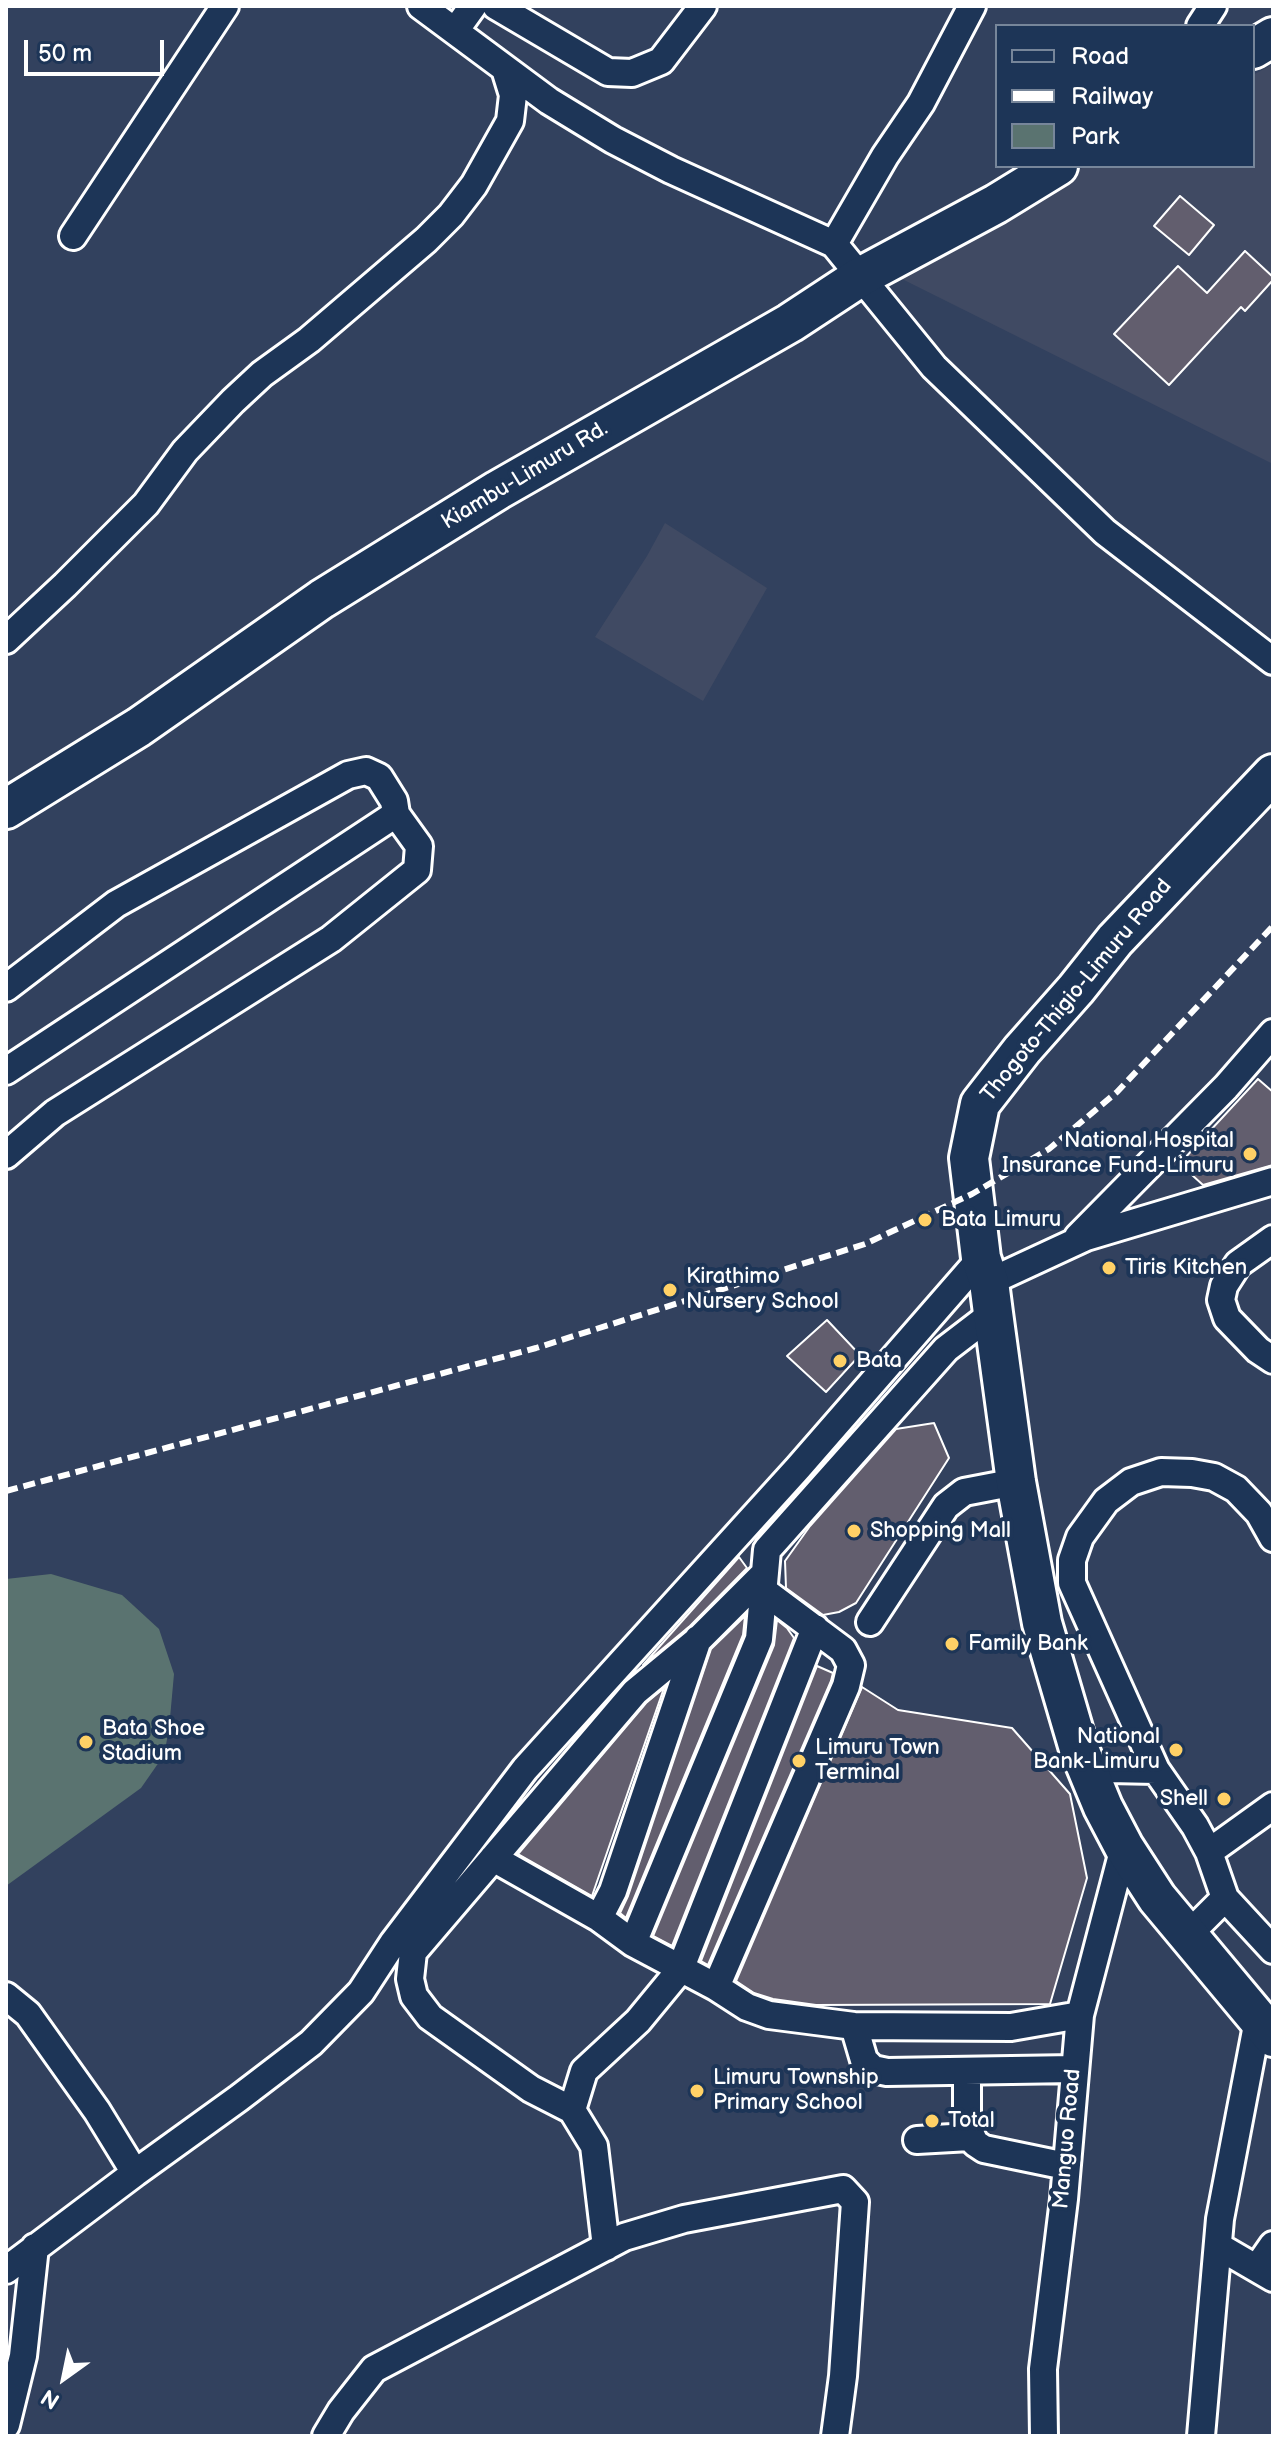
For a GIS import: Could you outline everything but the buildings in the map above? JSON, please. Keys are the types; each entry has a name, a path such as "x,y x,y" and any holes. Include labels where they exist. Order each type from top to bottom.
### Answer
{"highway":[{"path":"1255,48 1273,37"},
{"name":"Kiambu-Limuru Rd.","path":"6,809 128,734 322,599 498,490 790,323 860,277 996,204 1055,168"},
{"name":"Thogoto-Thigio-Limuru Road","path":"1266,2029 1157,1898 1124,1847 1088,1774 1042,1623 1016,1482 969,1158 980,1104 1115,940 1273,774"}],"street":[{"path":"73,236 225,6"},
{"path":"421,6 549,101 613,140 834,244 934,367 1105,532 1273,661"},
{"path":"455,31 473,6"},
{"path":"496,6 608,72 632,73 661,61 703,6"},
{"path":"834,244 885,156 921,103 972,6"},
{"path":"1201,24 1213,6"},
{"path":"6,640 146,504 185,451 233,401 262,374 309,340 451,215 474,185 510,121 513,95 505,69"},
{"path":"6,988 116,904 348,775 366,771 379,777 394,801 396,814 419,846 417,870 331,939 55,1113 6,1155"},
{"path":"6,1071 396,814"},
{"path":"1072,1243 1226,1087 1273,1033"},
{"path":"6,2270 311,2043 361,1992 393,1943 525,1769 798,1468 988,1285 1072,1243 1273,1181"},
{"path":"1273,1239 1238,1264 1224,1286 1221,1300 1227,1318 1258,1350 1273,1360"},
{"path":"633,1943 759,1639 767,1550 946,1349 988,1285"},
{"path":"1273,1538 1259,1513 1236,1489 1214,1477 1161,1472 1131,1482 1106,1501 1080,1537 1072,1560 1072,1583 1156,1770 1195,1826 1209,1852 1225,1898 1273,1950"},
{"path":"870,1622 946,1506 964,1492 1016,1482"},
{"path":"716,1987 846,1686 851,1665 843,1650 764,1582"},
{"path":"606,2247 594,2146 572,2110 531,2089 430,2017 414,1996 410,1979 413,1952 635,1692 764,1582"},
{"path":"572,2110 584,2071 638,2021 680,1970 815,1628"},
{"path":"599,1918 613,1891 699,1639"},
{"path":"1088,1774 1109,1769 1156,1770"},
{"path":"1209,1852 1273,1806"},
{"name":"Manguo Road","path":"1044,2436 1043,2369 1080,2015 1124,1847"},
{"path":"493,1858 599,1918 633,1943 680,1970 716,1987 747,2007 769,2015 854,2026 1011,2027 1080,2015"},
{"path":"1187,1936 1225,1898"},
{"path":"6,1996 28,2014 97,2111 135,2173"},
{"path":"854,2026 864,2060 873,2069 887,2072 1074,2069"},
{"path":"1201,2436 1220,2219 1266,2029"},
{"path":"967,2071 967,2126 970,2137 984,2149 1066,2166"},
{"path":"917,2140 970,2137"},
{"path":"326,2436 374,2369 624,2237 684,2219 843,2189 855,2202 843,2376 835,2436"},
{"path":"1218,2246 1265,2273 1273,2245"},
{"path":"6,2425 23,2356 35,2247"}],"shaded area":[{"path":"1273,64 1273,464 890,273 1082,168 1255,168 1255,74"},
{"path":"665,523 767,588 703,701 595,637"}],"green space":[{"name":"Bata Shoe Stadium","path":"51,1574 122,1595 159,1629 174,1674 169,1729 164,1755 141,1788 6,1886 6,1579"}],"railway":[{"path":"6,1491 536,1348 865,1244 972,1194 1049,1149 1117,1092 1273,926"}],"place":[{"name":"National Hospital Insurance Fund-Limuru","path":"1250,1154"},
{"name":"Bata Limuru","path":"925,1220"},
{"name":"Tiris Kitchen","path":"1109,1268"},
{"name":"Kirathimo Nursery School","path":"670,1290"},
{"name":"Bata","path":"840,1361"},
{"name":"Shopping Mall","path":"854,1531"},
{"name":"Family Bank","path":"952,1644"},
{"name":"Bata Shoe Stadium","path":"86,1742"},
{"name":"National Bank-Limuru","path":"1176,1750"},
{"name":"Limuru Town Terminal","path":"799,1761"},
{"name":"Shell","path":"1224,1799"},
{"name":"Limuru Township Primary School","path":"697,2091"},
{"name":"Total","path":"932,2121"}]}
